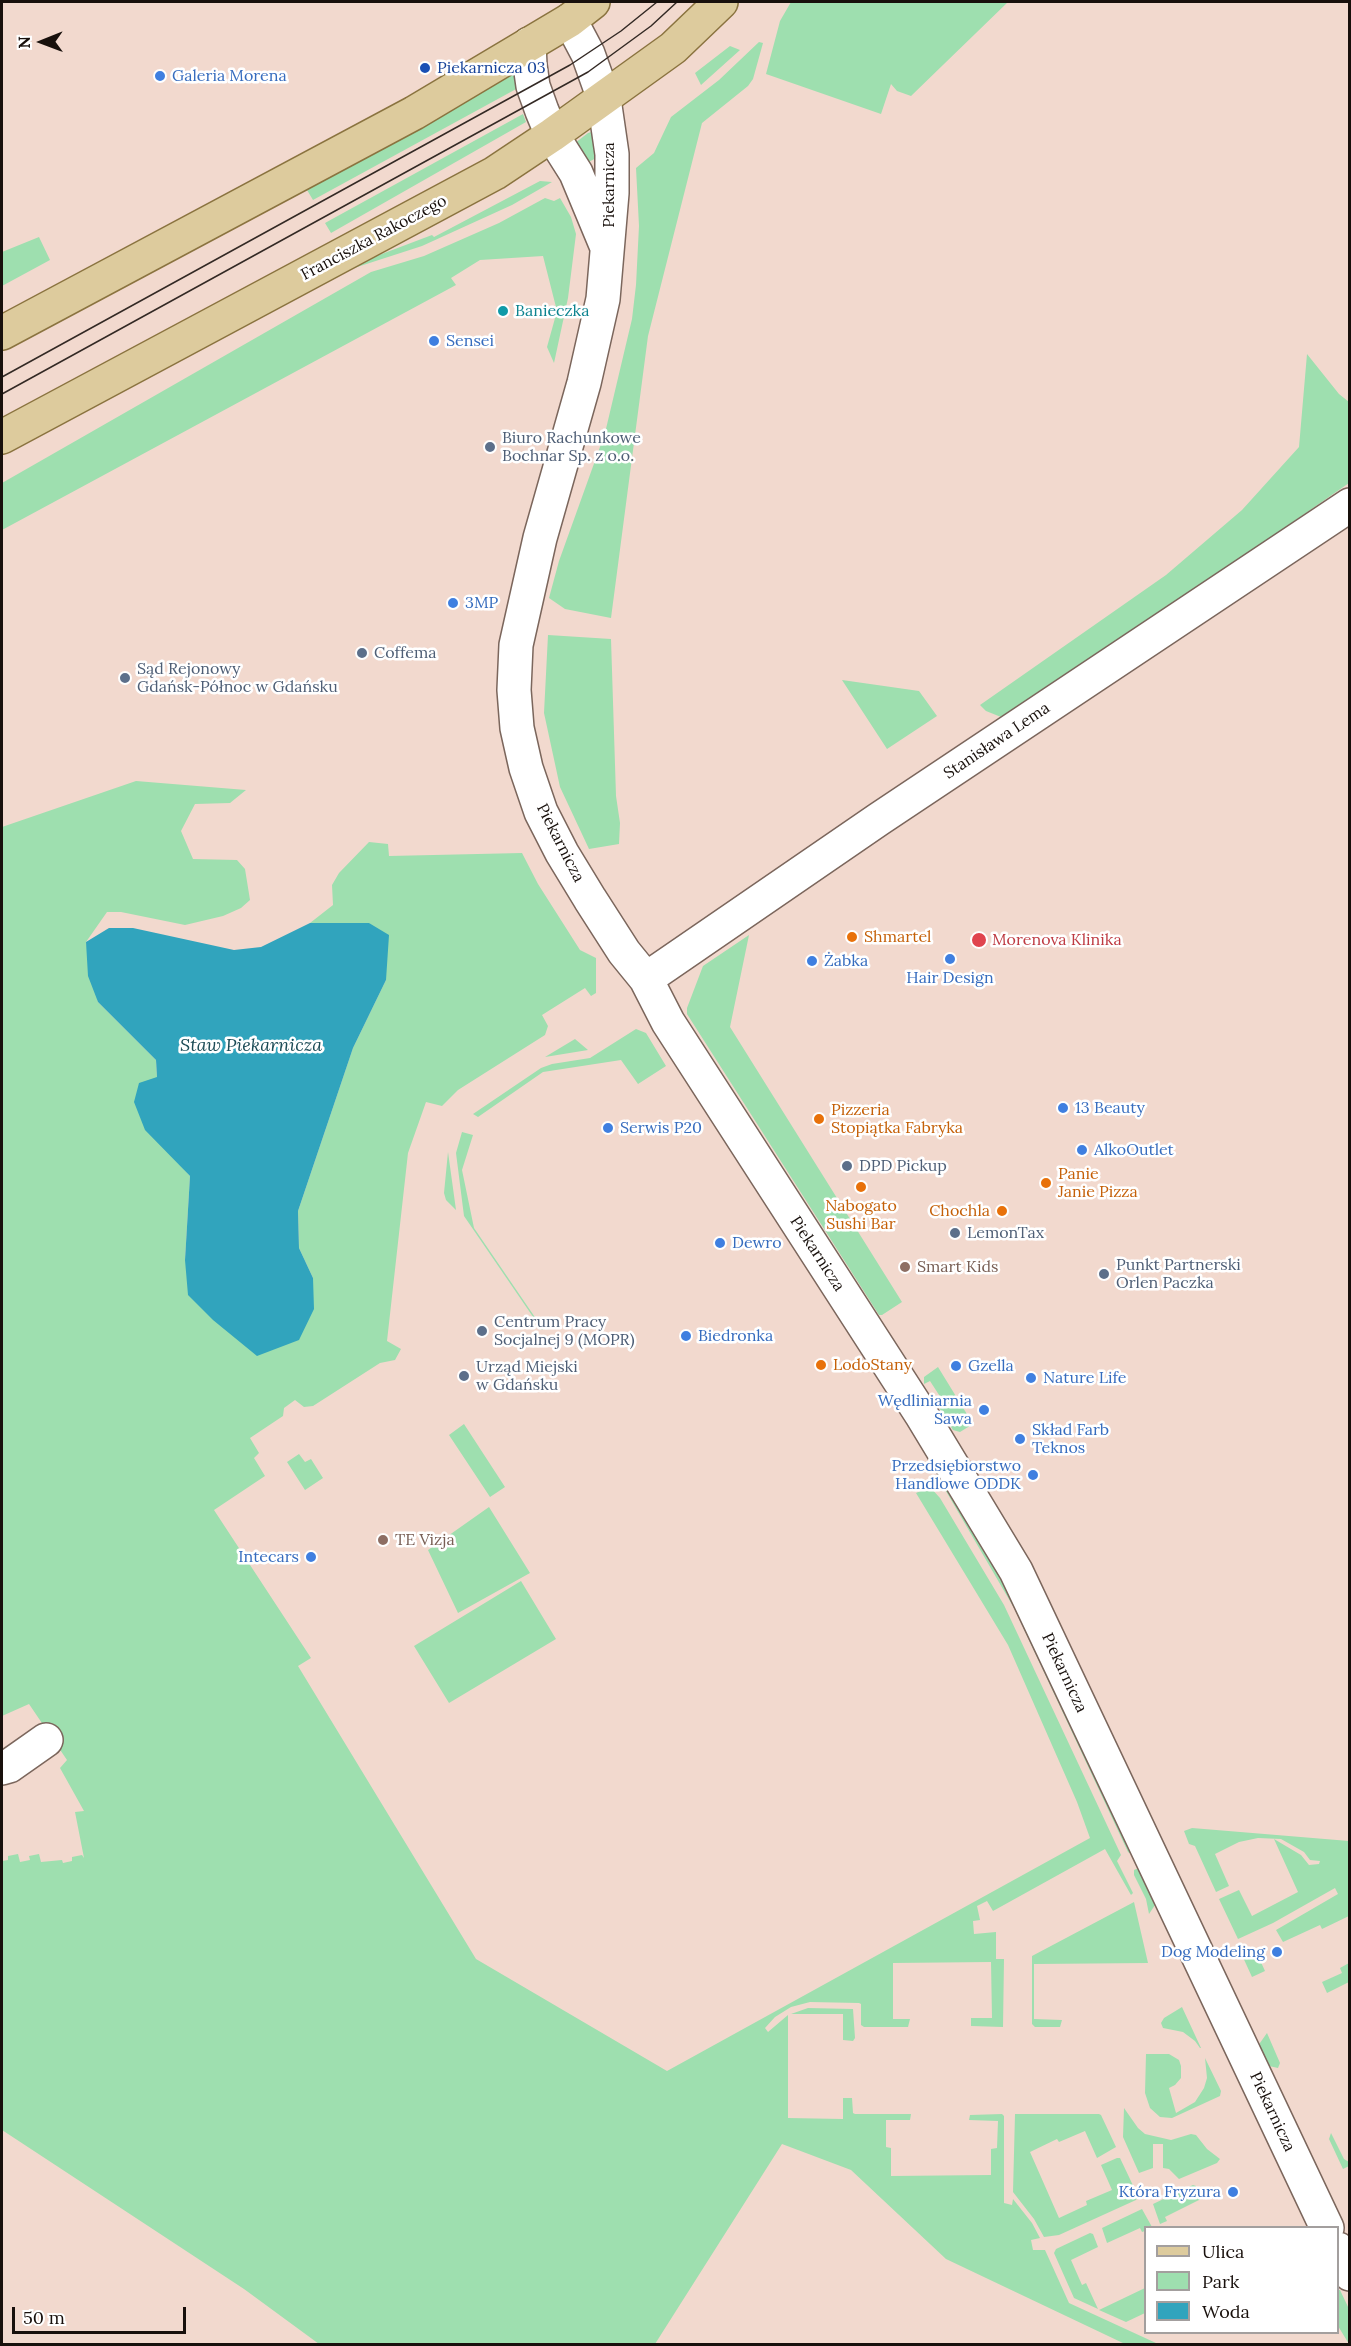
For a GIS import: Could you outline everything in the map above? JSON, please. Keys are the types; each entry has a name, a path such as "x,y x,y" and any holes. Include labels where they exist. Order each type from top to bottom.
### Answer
{"main road":[{"name":"Franciszka Rakoczego","path":"2,437 495,173 604,99 673,48 721,2"},
{"path":"2,333 414,113 581,11"}],"street":[{"name":"Piekarnicza","path":"581,11 588,54 604,99 612,154 612,193 603,299 584,383 543,528 516,645 514,690 522,750 541,812 562,853 610,932 646,979 668,1022 921,1414 1016,1571 1327,2226"},
{"name":"Piekarnicza","path":"529,44 533,86 552,135 576,173 608,249"},
{"name":"Stanisława Lema","path":"646,979 869,825 1350,505"},
{"path":"2,1768 9,1766 46,1740"},
{"path":"1339,2251 1350,2274"}],"green space":[{"path":"791,2 1008,2 911,96 897,91 891,84 881,114 766,74 780,21"},
{"path":"759,42 763,43 753,79 748,86 702,123 648,336 611,618 565,609 549,598 559,561 605,433 632,319 639,226 636,168 654,153 671,117 719,80"},
{"path":"730,46 740,50 701,85 695,73"},
{"path":"511,75 515,75 518,88 313,200 307,190"},
{"path":"523,114 526,122 331,233 325,223"},
{"path":"595,131 598,157 585,164 575,143 588,133"},
{"path":"540,181 552,182 512,205 422,246 351,269 350,266 432,235 434,237"},
{"path":"545,198 554,201 560,198 571,217 576,234 568,298 554,363 547,347 557,311 543,256 480,260 451,278 456,285 2,530 2,483 371,272 424,256 499,223"},
{"path":"39,237 50,260 2,286 2,252"},
{"path":"1307,354 1339,394 1349,402 1349,483 1020,712 1001,717 986,711 980,705 1166,575 1242,510 1299,447"},
{"path":"548,635 611,639 616,796 620,823 619,844 589,849 560,787 544,713"},
{"path":"842,680 919,691 937,716 887,749"},
{"path":"136,781 246,790 230,803 195,804 181,831 193,859 237,860 245,869 250,900 241,908 223,916 185,925 121,912 107,912 86,942 98,1002 156,1060 157,1077 172,1156 190,1176 185,1260 313,1278 299,1248 298,1211 353,1048 386,980 369,923 310,923 333,905 332,885 339,873 369,842 388,844 389,856 522,853 538,884 580,950 596,958 596,993 591,996 585,988 542,1015 548,1026 545,1035 458,1090 442,1106 426,1102 408,1153 387,1341 401,1349 395,1360 380,1363 313,1406 304,1407 295,1400 284,1408 283,1416 250,1438 259,1453 254,1458 265,1476 214,1510 311,1658 298,1666 476,1959 667,2071 1090,1838 1077,1802 1008,1645 916,1493 930,1487 940,1498 1004,1605 1121,1855 1117,1861 1133,1893 1131,1895 1105,1849 993,1911 987,1901 977,1906 980,1920 973,1921 974,1934 996,1932 996,1959 1004,1959 1003,2027 971,2026 971,2018 992,2018 991,1962 893,1963 893,2019 910,2019 908,2027 864,2027 861,2025 861,2004 859,2003 810,2002 791,2007 775,2017 765,2028 768,2032 788,2015 788,2118 843,2119 843,2098 852,2098 855,2114 911,2114 910,2120 886,2120 886,2147 891,2148 891,2176 991,2175 991,2149 997,2148 998,2121 969,2120 970,2115 1002,2114 1004,2116 1004,2203 1012,2205 1013,2199 1032,2223 1040,2238 1031,2240 1033,2250 1045,2250 1069,2303 1156,2343 1177,2344 1125,2344 946,2259 851,2170 782,2144 655,2344 319,2344 244,2289 2,2130 2,1861 8,1860 8,1856 18,1854 20,1862 30,1860 29,1856 39,1854 41,1862 62,1860 63,1863 72,1861 72,1857 82,1855 84,1858 75,1812 84,1811 60,1768 67,1760 29,1704 2,1716 2,827"},
{"path":"749,935 730,1027 902,1302 882,1315 879,1315 687,1014 687,1008 703,966"},
{"path":"636,1029 646,1033 666,1066 638,1084 621,1060 543,1072 478,1117 473,1114 541,1068 590,1058"},
{"path":"575,1039 588,1050 545,1057"},
{"path":"462,1132 473,1135 462,1170 474,1228 542,1330 464,1216 456,1153"},
{"path":"448,1152 456,1210 446,1200 444,1193"},
{"path":"938,1367 973,1424 960,1432 953,1430 935,1401 941,1398 930,1381 924,1384 924,1377"},
{"path":"464,1424 505,1487 490,1497 449,1435"},
{"path":"299,1454 305,1462 311,1459 323,1478 305,1490 287,1462"},
{"path":"943,1486 953,1490 1003,1572 1132,1855 1128,1852 1014,1608"},
{"path":"489,1507 530,1573 458,1613 428,1550"},
{"path":"521,1581 556,1639 449,1703 414,1646"},
{"path":"1192,1828 1349,1841 1349,1916 1322,1929 1320,1925 1283,1942 1276,1930 1338,1894 1335,1888 1273,1923 1238,1939 1219,1899 1239,1890 1252,1916 1298,1892 1274,1839 1301,1855 1309,1865 1319,1864 1320,1861 1310,1860 1304,1852 1281,1839 1258,1838 1239,1842 1215,1854 1229,1886 1216,1892 1195,1846 1189,1844 1184,1831"},
{"path":"1143,1866 1159,1899 1149,1914 1146,1899 1134,1875 1134,1870"},
{"path":"1134,1902 1148,1963 1034,1964 1034,2019 1062,2020 1060,2027 1035,2027 1032,2024 1032,1956"},
{"path":"1254,1947 1265,1971 1252,1977 1241,1953"},
{"path":"1349,1963 1349,1982 1327,1993 1322,1982 1342,1973 1340,1968"},
{"path":"1182,2007 1201,2048 1183,2032 1163,2028 1161,2023 1164,2018"},
{"path":"808,2008 853,2009 855,2038 853,2041 843,2040 843,2014 791,2014"},
{"path":"1267,2033 1280,2063 1278,2068 1269,2066 1255,2050"},
{"path":"1146,2054 1169,2054 1179,2060 1181,2078 1169,2088 1176,2113 1195,2102 1204,2088 1207,2078 1205,2058 1221,2091 1220,2096 1172,2118 1160,2117 1150,2108 1145,2093"},
{"path":"1124,2108 1145,2134 1171,2140 1191,2134 1196,2135 1207,2149 1220,2159 1217,2163 1179,2179 1169,2169 1163,2168 1163,2144 1153,2144 1153,2168 1139,2173 1123,2137"},
{"path":"1015,2114 1099,2114 1116,2147 1097,2158 1085,2131 1059,2142 1057,2139 1030,2152 1059,2218 1087,2205 1086,2201 1112,2190 1101,2165 1117,2158 1120,2158 1138,2196 1136,2200 1059,2235 1044,2237 1034,2219 1013,2192"},
{"path":"1331,2133 1344,2159 1349,2162 1349,2166 1343,2169 1329,2139"},
{"path":"1193,2185 1196,2186 1201,2199 1165,2217 1167,2221 1160,2224 1153,2204"},
{"path":"1142,2209 1151,2226 1144,2226 1144,2231 1140,2228 1107,2243 1102,2228"},
{"path":"1090,2233 1093,2234 1098,2247 1071,2260 1082,2285 1086,2283 1098,2309 1074,2298 1054,2253 1056,2249"},
{"path":"1144,2288 1144,2313 1126,2322 1099,2310"},
{"path":"1339,2290 1349,2309 1349,2344 1339,2328"}],"water":[{"name":"Staw Piekarnicza","path":"310,923 369,923 389,935 386,980 353,1048 298,1211 299,1248 313,1278 314,1309 299,1340 257,1356 213,1320 188,1295 185,1260 190,1176 145,1130 134,1102 139,1083 157,1077 156,1060 98,1002 88,976 86,942 109,928 133,928 234,950 261,947"}],"tram line":[{"path":"2,377 570,65 621,31 657,2"},
{"path":"2,394 588,72 651,26 677,2"}],"place":[{"name":"Piekarnicza 03","path":"425,68"},
{"name":"Galeria Morena","path":"160,76"},
{"name":"Banieczka","path":"503,311"},
{"name":"Sensei","path":"434,341"},
{"name":"Biuro Rachunkowe Bochnar Sp. z o.o.","path":"490,447"},
{"name":"3MP","path":"453,603"},
{"name":"Coffema","path":"362,653"},
{"name":"Sąd Rejonowy Gdańsk-Północ w Gdańsku","path":"125,678"},
{"name":"Shmartel","path":"852,937"},
{"name":"Morenova Klinika","path":"979,940"},
{"name":"Hair Design","path":"950,959"},
{"name":"Żabka","path":"812,961"},
{"name":"13 Beauty","path":"1063,1108"},
{"name":"Pizzeria Stopiątka Fabryka","path":"819,1119"},
{"name":"Serwis P20","path":"608,1128"},
{"name":"AlkoOutlet","path":"1082,1150"},
{"name":"DPD Pickup","path":"847,1166"},
{"name":"Panie Janie Pizza","path":"1046,1183"},
{"name":"Nabogato Sushi Bar","path":"861,1187"},
{"name":"Chochla","path":"1002,1211"},
{"name":"LemonTax","path":"955,1233"},
{"name":"Dewro","path":"720,1243"},
{"name":"Smart Kids","path":"905,1267"},
{"name":"Punkt Partnerski Orlen Paczka","path":"1104,1274"},
{"name":"Centrum Pracy Socjalnej 9 (MOPR)","path":"482,1331"},
{"name":"Biedronka","path":"686,1336"},
{"name":"LodoStany","path":"821,1365"},
{"name":"Gzella","path":"956,1366"},
{"name":"Urząd Miejski w Gdańsku","path":"464,1376"},
{"name":"Nature Life","path":"1031,1378"},
{"name":"Wędliniarnia Sawa","path":"984,1410"},
{"name":"Skład Farb Teknos","path":"1020,1439"},
{"name":"Przedsiębiorstwo Handlowe ODDK","path":"1033,1475"},
{"name":"TE Vizja","path":"383,1540"},
{"name":"Intecars","path":"311,1557"},
{"name":"Dog Modeling","path":"1277,1952"},
{"name":"Która Fryzura","path":"1233,2192"}]}
